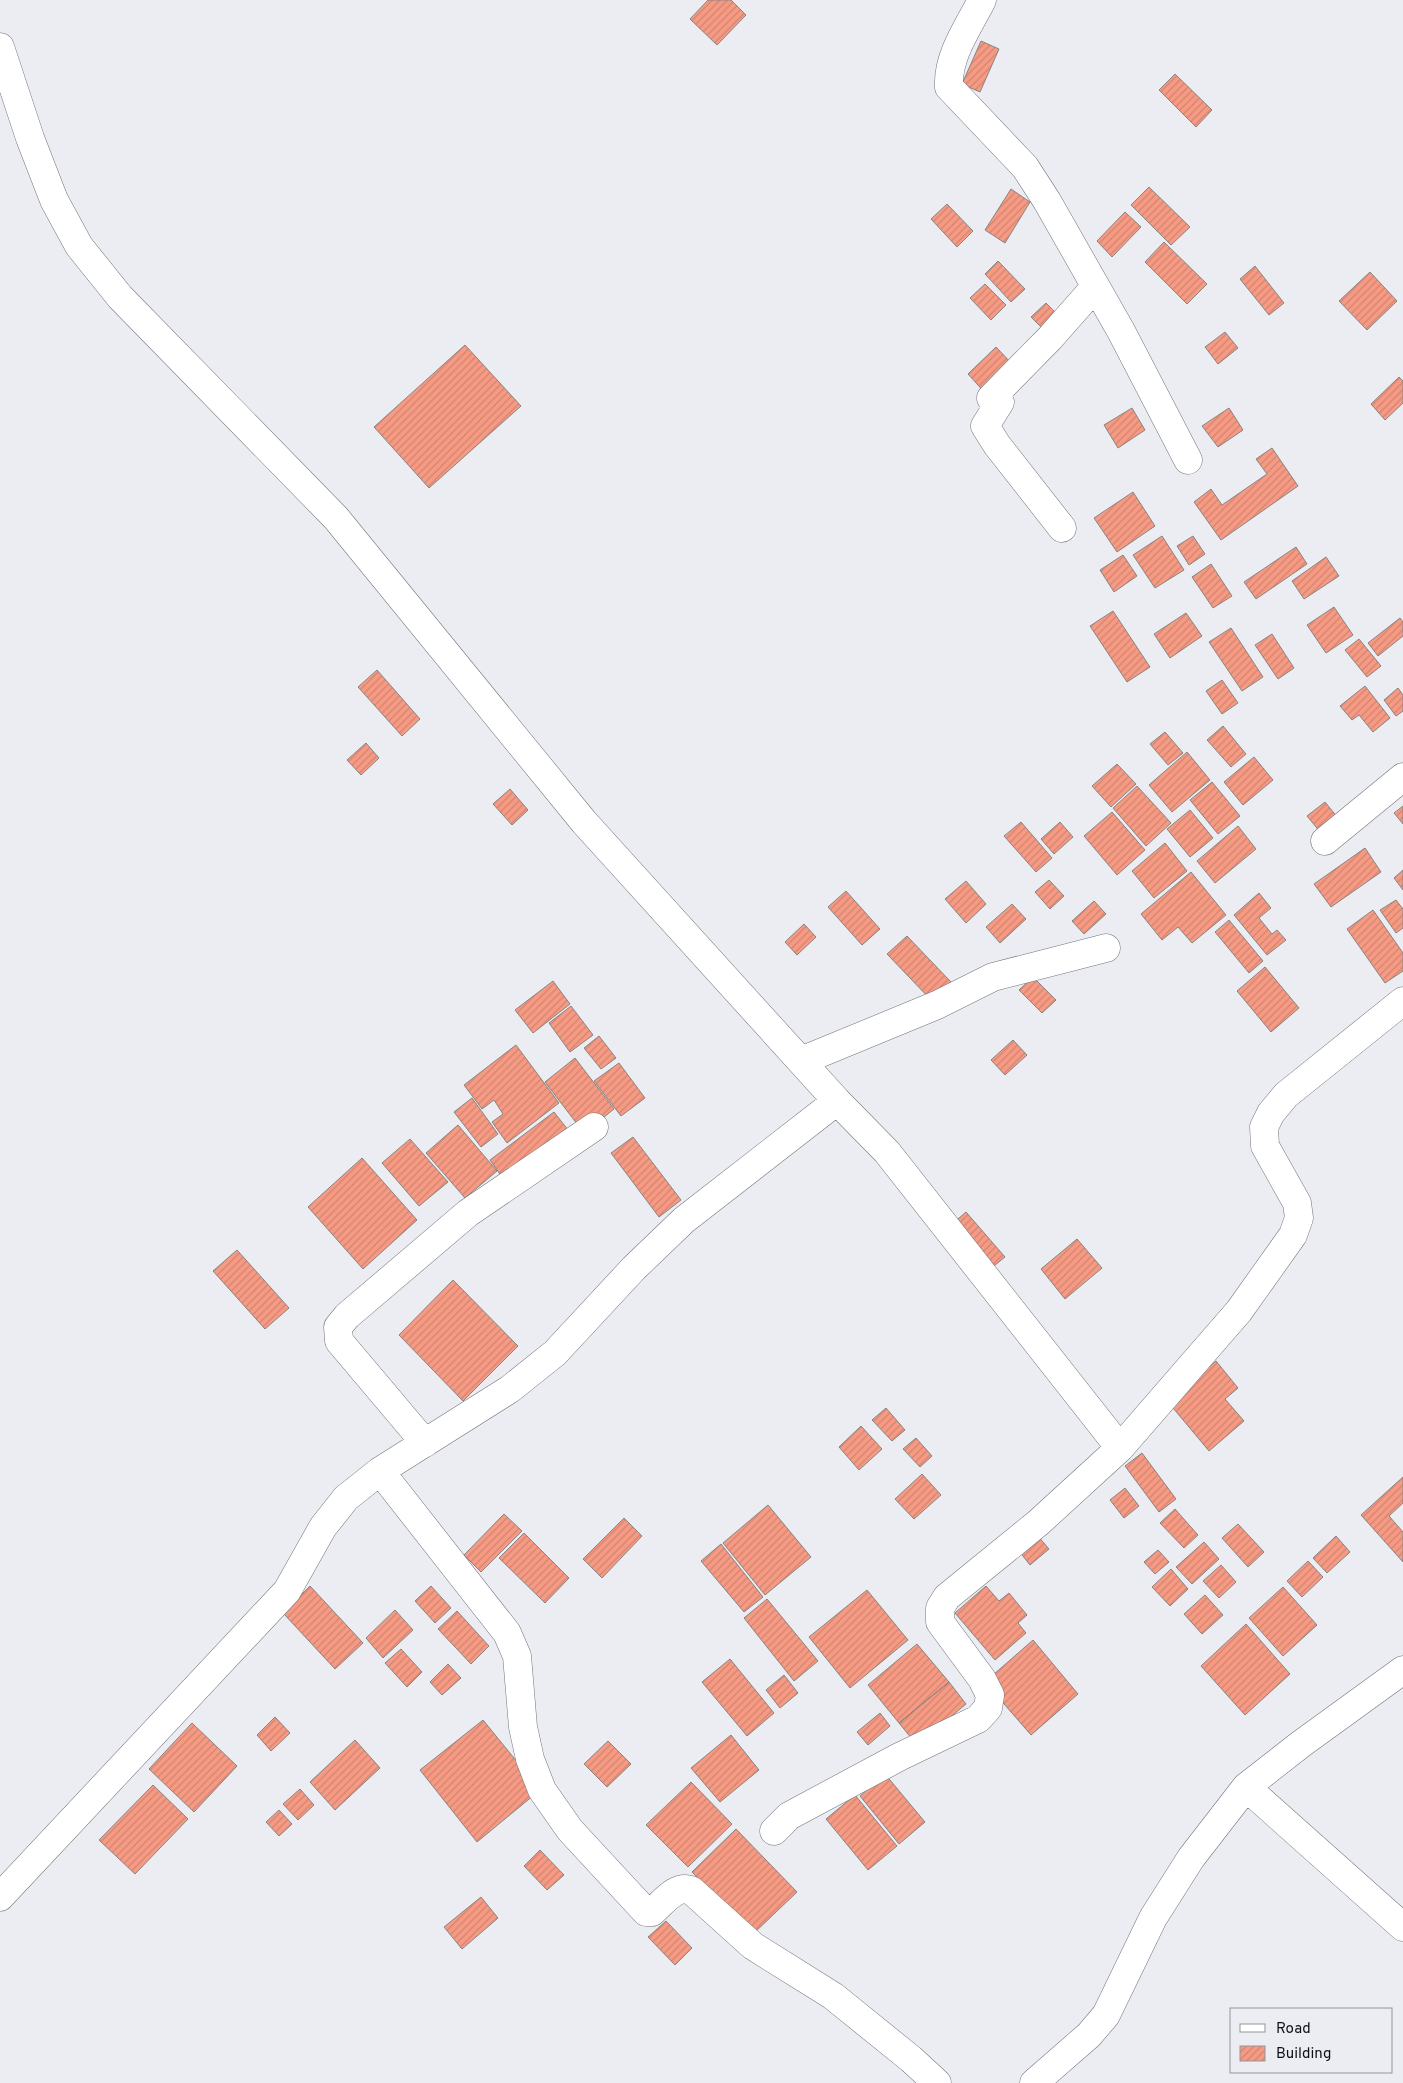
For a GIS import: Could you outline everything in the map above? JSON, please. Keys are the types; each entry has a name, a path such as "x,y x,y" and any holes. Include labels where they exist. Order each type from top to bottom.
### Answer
{"street":[{"path":"982,0 954,55 948,74 949,87 1025,168 1047,201 1121,330 1188,460"},
{"path":"0,47 30,138 54,200 85,253 120,297 336,518 584,822 801,1061 887,1152 1120,1448"},
{"path":"1062,528 997,446 985,426 1000,402 991,398 1050,338 1096,287"},
{"path":"1325,841 1403,777"},
{"path":"801,1061 928,1008 993,977 1106,948"},
{"path":"774,1830 789,1816 899,1757 978,1719 988,1708 990,1695 982,1679 940,1622 940,1608 947,1597 1038,1523 1120,1448 1239,1311 1293,1235 1299,1218 1297,1203 1265,1146 1264,1127 1271,1113 1286,1095 1403,1001"},
{"path":"0,1897 287,1591 329,1520 346,1498 380,1471 510,1390 548,1359 590,1317 634,1268 684,1220 837,1100"},
{"path":"425,1443 339,1341 338,1327 347,1316 468,1213 594,1127"},
{"path":"380,1471 507,1633 517,1656 523,1727 530,1759 542,1790 576,1837 646,1912 652,1912 678,1889 691,1890 753,1946 832,1996 911,2059 937,2083"},
{"path":"1034,2083 1089,2035 1106,2015 1153,1918 1191,1858 1246,1787 1301,1744 1403,1670"},
{"path":"1246,1787 1403,1927"}],"building":[{"path":"708,0 731,0 746,15 717,45 690,19"},
{"path":"981,41 999,49 980,92 962,84"},
{"path":"1175,74 1212,110 1196,127 1159,90"},
{"path":"1149,187 1190,227 1171,245 1131,205"},
{"path":"1011,189 1030,202 1005,243 985,230"},
{"path":"947,204 973,231 957,247 931,219"},
{"path":"1125,212 1141,227 1112,257 1097,241"},
{"path":"1164,242 1207,284 1187,304 1145,262"},
{"path":"998,261 1025,289 1011,302 985,274"},
{"path":"1255,266 1284,303 1269,315 1240,279"},
{"path":"1370,272 1397,301 1367,330 1339,301"},
{"path":"985,284 1006,305 991,320 970,298"},
{"path":"1046,303 1057,314 1042,328 1031,317"},
{"path":"1225,332 1238,348 1218,364 1205,347"},
{"path":"465,345 521,406 429,488 374,427"},
{"path":"996,347 1014,366 986,394 968,374"},
{"path":"1399,377 1403,381 1403,403 1385,420 1371,404"},
{"path":"1132,408 1145,430 1118,448 1104,425"},
{"path":"1229,408 1243,430 1218,447 1202,426"},
{"path":"1272,448 1298,486 1221,540 1194,502 1211,489 1222,505 1267,474 1256,459"},
{"path":"1133,492 1155,526 1117,552 1094,518"},
{"path":"1162,536 1184,570 1155,588 1133,555"},
{"path":"1193,536 1205,554 1189,565 1177,546"},
{"path":"1296,547 1307,564 1256,599 1244,582"},
{"path":"1123,555 1137,576 1114,592 1100,570"},
{"path":"1326,557 1339,576 1304,599 1292,581"},
{"path":"1211,564 1232,596 1213,608 1192,577"},
{"path":"1334,607 1353,635 1326,653 1307,625"},
{"path":"1113,611 1150,667 1127,682 1090,626"},
{"path":"1186,613 1202,636 1170,658 1154,634"},
{"path":"1400,618 1403,622 1403,636 1378,656 1368,643"},
{"path":"1231,628 1263,677 1242,691 1209,642"},
{"path":"1272,634 1294,668 1278,679 1255,645"},
{"path":"1359,639 1381,666 1367,677 1345,650"},
{"path":"377,670 420,719 402,736 358,687"},
{"path":"1222,680 1238,703 1222,714 1206,691"},
{"path":"1365,686 1390,718 1373,732 1359,715 1352,720 1340,706"},
{"path":"1398,688 1403,695 1403,711 1396,716 1384,700"},
{"path":"1223,726 1246,754 1231,767 1207,740"},
{"path":"1165,732 1183,753 1168,765 1150,744"},
{"path":"366,743 379,758 361,775 347,760"},
{"path":"1187,752 1210,780 1172,812 1149,785"},
{"path":"1254,757 1273,780 1243,805 1224,782"},
{"path":"1117,764 1136,784 1111,807 1092,786"},
{"path":"1212,782 1240,816 1218,834 1190,800"},
{"path":"1137,786 1171,823 1146,846 1113,808"},
{"path":"510,789 528,810 512,825 493,804"},
{"path":"1325,802 1338,818 1321,833 1307,816"},
{"path":"1403,806 1403,824 1394,813"},
{"path":"1190,810 1213,838 1190,857 1167,829"},
{"path":"1112,812 1145,850 1117,875 1084,836"},
{"path":"1021,822 1052,858 1036,872 1004,836"},
{"path":"1060,822 1073,837 1054,854 1041,839"},
{"path":"1238,826 1256,849 1215,883 1197,861"},
{"path":"1165,843 1187,871 1154,898 1132,871"},
{"path":"1365,848 1381,872 1331,907 1314,884"},
{"path":"1403,870 1403,890 1394,878"},
{"path":"1191,872 1226,915 1192,943 1178,927 1162,940 1141,914"},
{"path":"1049,880 1064,896 1050,909 1035,892"},
{"path":"966,881 986,904 966,923 945,899"},
{"path":"846,891 880,929 862,945 828,907"},
{"path":"1259,893 1271,908 1259,918 1272,934 1277,930 1286,940 1267,955 1234,915"},
{"path":"1396,900 1403,909 1403,928 1396,933 1380,910"},
{"path":"1094,901 1106,914 1084,934 1072,921"},
{"path":"1012,904 1026,919 1000,943 986,927"},
{"path":"1373,910 1403,953 1403,971 1385,983 1347,929"},
{"path":"1229,920 1263,961 1249,973 1215,932"},
{"path":"804,924 816,937 797,955 785,942"},
{"path":"907,936 951,982 932,1001 887,954"},
{"path":"1265,967 1299,1008 1271,1032 1237,991"},
{"path":"1033,977 1056,1000 1042,1013 1019,990"},
{"path":"553,981 570,1004 533,1033 515,1010"},
{"path":"571,1006 593,1035 570,1052 549,1023"},
{"path":"599,1036 616,1058 601,1069 584,1048"},
{"path":"1013,1040 1027,1055 1005,1075 991,1060"},
{"path":"516,1045 559,1103 507,1143 492,1122 503,1114 494,1100 482,1109 464,1085"},
{"path":"575,1058 614,1109 584,1133 545,1082"},
{"path":"619,1063 645,1098 621,1116 594,1081"},
{"path":"472,1098 498,1134 481,1147 454,1112"},
{"path":"554,1112 572,1135 507,1184 490,1160"},
{"path":"458,1125 497,1171 465,1198 426,1153"},
{"path":"633,1137 681,1200 659,1217 611,1153"},
{"path":"410,1139 448,1182 419,1206 382,1163"},
{"path":"362,1158 417,1220 363,1269 308,1207"},
{"path":"966,1212 1005,1257 989,1270 951,1225"},
{"path":"1077,1239 1102,1268 1065,1299 1041,1269"},
{"path":"237,1250 289,1308 265,1329 213,1271"},
{"path":"453,1280 518,1346 463,1401 399,1335"},
{"path":"1216,1361 1238,1388 1225,1399 1244,1421 1209,1451 1168,1402"},
{"path":"886,1408 905,1430 892,1441 872,1420"},
{"path":"861,1426 882,1449 859,1470 839,1447"},
{"path":"916,1438 932,1456 920,1467 903,1449"},
{"path":"1142,1453 1176,1499 1159,1512 1125,1466"},
{"path":"922,1474 941,1495 914,1519 895,1499"},
{"path":"1403,1477 1403,1503 1389,1516 1403,1532 1403,1562 1361,1515"},
{"path":"1125,1488 1139,1506 1124,1518 1110,1500"},
{"path":"768,1505 811,1557 765,1595 723,1543"},
{"path":"1175,1509 1198,1535 1184,1548 1160,1523"},
{"path":"504,1514 522,1531 481,1572 464,1555"},
{"path":"624,1518 642,1536 602,1578 583,1559"},
{"path":"1238,1524 1264,1552 1248,1567 1222,1538"},
{"path":"524,1533 569,1578 545,1603 499,1558"},
{"path":"1037,1535 1049,1549 1030,1565 1019,1551"},
{"path":"1336,1536 1350,1552 1327,1573 1313,1558"},
{"path":"1204,1542 1219,1559 1192,1584 1176,1567"},
{"path":"721,1544 763,1597 744,1612 701,1561"},
{"path":"1158,1550 1169,1562 1155,1574 1144,1562"},
{"path":"1308,1561 1323,1577 1302,1597 1287,1581"},
{"path":"1221,1565 1236,1582 1219,1598 1203,1581"},
{"path":"1171,1569 1188,1589 1170,1606 1152,1587"},
{"path":"310,1586 363,1643 335,1669 283,1613"},
{"path":"431,1586 451,1608 435,1623 415,1601"},
{"path":"986,1586 999,1601 1009,1593 1027,1615 1018,1623 1026,1633 995,1660 955,1613"},
{"path":"1283,1587 1317,1625 1283,1656 1249,1618"},
{"path":"867,1590 908,1640 850,1688 809,1637"},
{"path":"1205,1595 1223,1615 1202,1634 1184,1614"},
{"path":"767,1599 818,1661 794,1681 744,1618"},
{"path":"395,1610 413,1630 383,1658 366,1638"},
{"path":"457,1611 489,1646 471,1664 438,1629"},
{"path":"1246,1624 1290,1674 1245,1715 1201,1666"},
{"path":"1033,1640 1078,1694 1031,1735 985,1682"},
{"path":"917,1644 949,1682 899,1723 868,1685"},
{"path":"401,1649 422,1672 407,1687 385,1663"},
{"path":"730,1659 774,1713 747,1736 702,1682"},
{"path":"448,1664 461,1678 442,1695 430,1682"},
{"path":"784,1675 798,1693 780,1708 766,1690"},
{"path":"949,1682 966,1704 917,1745 899,1723"},
{"path":"880,1713 890,1726 868,1745 857,1732"},
{"path":"275,1717 290,1733 271,1751 257,1735"},
{"path":"483,1720 540,1790 477,1842 420,1770"},
{"path":"192,1723 237,1766 194,1812 149,1769"},
{"path":"731,1735 759,1770 720,1802 691,1768"},
{"path":"355,1740 380,1768 335,1810 310,1782"},
{"path":"608,1741 631,1764 607,1787 584,1764"},
{"path":"885,1774 925,1822 899,1844 860,1796"},
{"path":"691,1782 732,1824 688,1867 646,1825"},
{"path":"153,1785 188,1819 135,1874 99,1840"},
{"path":"300,1789 314,1805 298,1820 283,1804"},
{"path":"855,1795 897,1846 868,1870 826,1819"},
{"path":"279,1810 292,1824 279,1836 266,1822"},
{"path":"736,1829 797,1892 752,1935 692,1872"},
{"path":"540,1850 564,1875 547,1890 524,1866"},
{"path":"481,1897 498,1918 462,1949 444,1927"},
{"path":"666,1921 692,1948 675,1965 648,1937"}]}
